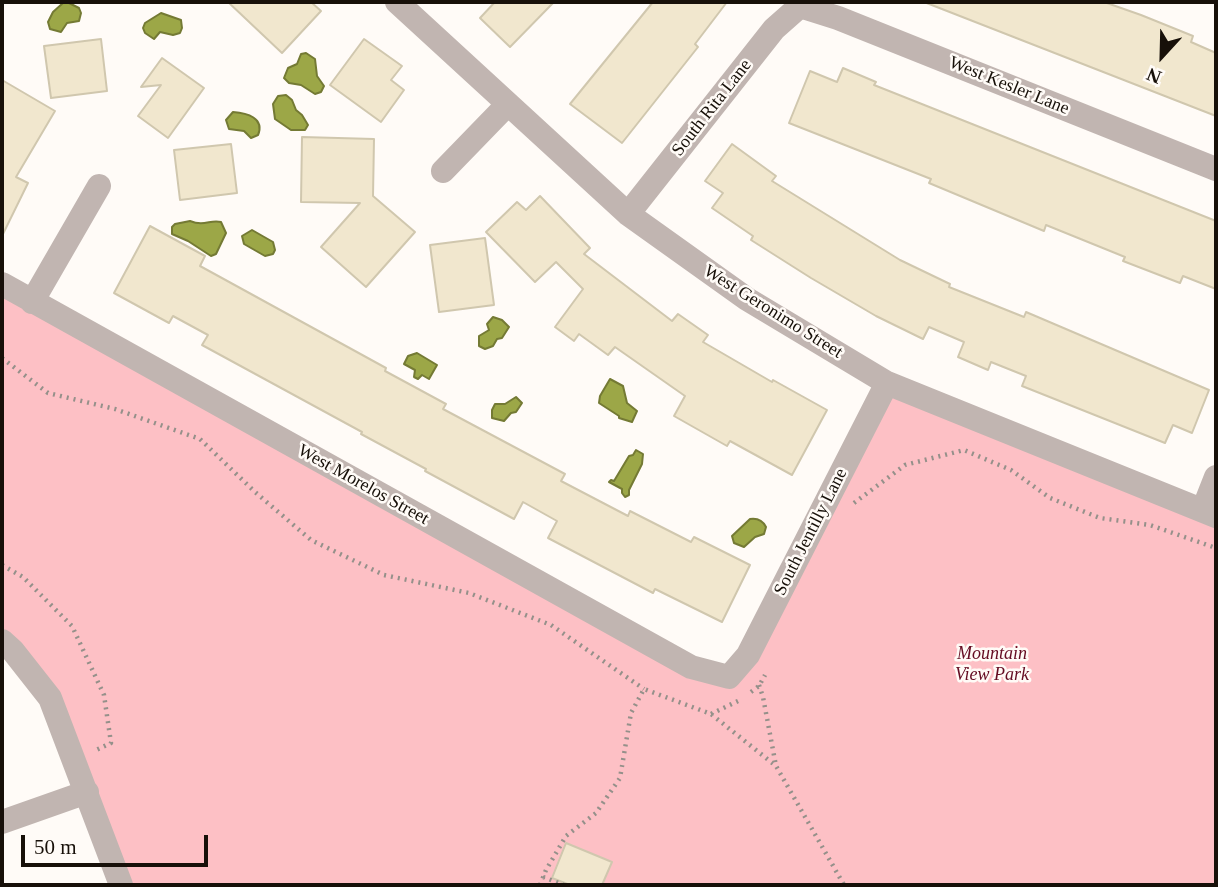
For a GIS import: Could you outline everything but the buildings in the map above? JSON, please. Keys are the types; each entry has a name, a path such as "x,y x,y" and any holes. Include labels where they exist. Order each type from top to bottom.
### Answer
{"street":[{"name":"West Geronimo Street","path":"397,2 628,214 747,299 887,383 1210,513"},
{"name":"West Kesler Lane","path":"800,6 838,18 1216,169"},
{"name":"South Rita Lane","path":"628,214 774,29 800,6"},
{"path":"443,171 507,105"},
{"path":"32,302 99,186"},
{"name":"West Morelos Street","path":"2,284 691,667 729,677"},
{"name":"South Jentilly Lane","path":"729,677 748,655 887,383"},
{"path":"1210,513 1216,477"},
{"path":"2,641 50,698 121,885"},
{"path":"2,822 87,792"}],"path":[{"path":"2,358 48,393 115,409 200,439 255,492 311,540 384,575 469,593 551,625 644,690 711,714 776,766"},
{"path":"850,505 905,465 964,450 1011,470 1050,498 1100,518 1150,525 1216,548"},
{"path":"2,565 23,577 72,626 104,695 111,743 74,760"},
{"path":"748,655 759,686 776,766 844,885"},
{"path":"711,714 734,704 759,686 765,674"},
{"path":"540,885 566,836 596,813 620,778 631,713 644,690"},
{"path":"543,877 564,885"}],"green space":[{"name":"Mountain View Park","path":"2,284 728,677 887,383 1216,516 1216,885 121,885 50,698 2,641"}],"shaded area":[{"path":"63,3 79,8 79,21 67,23 61,32 50,29 48,22 53,12"},
{"path":"161,13 181,20 180,33 173,35 160,32 154,39 145,33 145,23"},
{"path":"306,53 315,59 317,76 324,86 321,92 315,94 301,85 289,83 284,78 288,68 297,64 301,54"},
{"path":"286,95 308,125 305,130 291,130 275,119 273,104 278,96"},
{"path":"233,112 249,115 257,121 260,129 258,135 251,138 244,131 229,129 226,120"},
{"path":"190,221 221,222 226,233 216,254 211,256 172,234 175,224"},
{"path":"252,230 273,242 273,254 265,256 244,244 242,236"},
{"path":"493,317 502,320 509,327 502,338 485,349 479,346 479,336 489,330 487,324"},
{"path":"417,353 437,365 429,379 422,375 418,379 414,377 415,370 404,364 408,356"},
{"path":"610,379 623,386 627,403 637,411 632,422 619,418 599,403"},
{"path":"516,397 522,403 516,412 511,413 504,421 492,418 495,404 505,404"},
{"path":"636,450 643,454 642,464 629,495 625,497 622,489 609,482 614,481 629,456"},
{"path":"750,519 763,523 766,527 764,534 755,537 744,547 734,543 732,536"}]}
